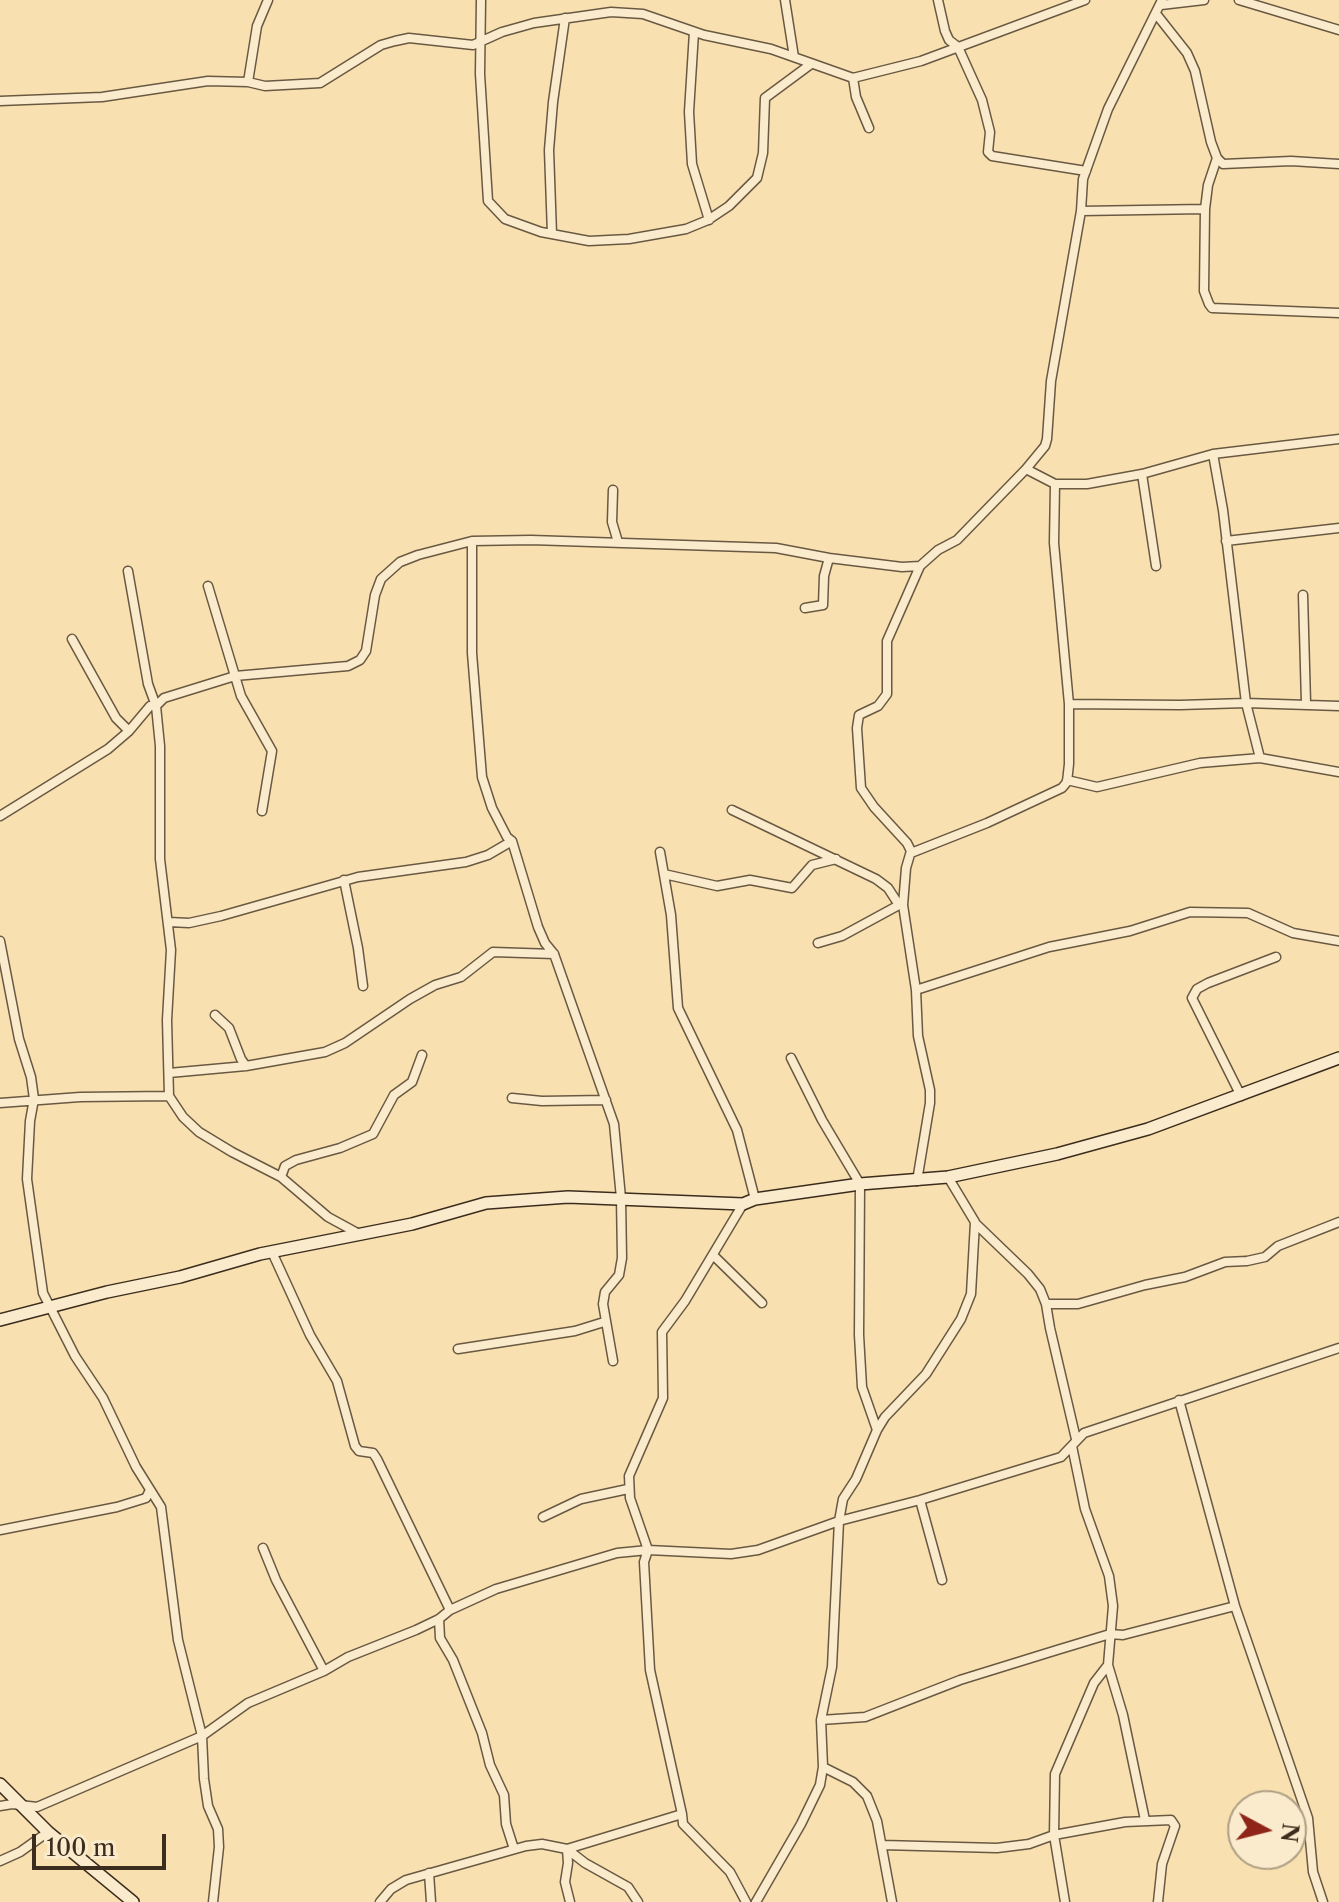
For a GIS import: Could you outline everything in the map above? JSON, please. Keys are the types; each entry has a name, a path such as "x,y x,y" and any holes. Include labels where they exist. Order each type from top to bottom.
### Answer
{"street":[{"path":"248,82 257,26 268,0"},
{"path":"481,0 488,201 505,219 530,230 589,241 629,239 686,229 709,220 729,206 757,178 763,153 765,98 811,64"},
{"path":"628,12 629,0"},
{"path":"785,0 794,57"},
{"path":"938,0 945,31 958,47 982,100 990,132 988,152 992,156 1086,171"},
{"path":"0,101 72,100 181,84 248,82 257,86 276,86 323,82 381,45 409,38 463,45 481,43 516,28 565,18 628,12 660,19 694,32 759,46 853,78 898,69 1085,0"},
{"path":"917,1181 930,1090 918,1036 916,990 901,905 911,853 907,843 862,789 857,728 859,715 878,706 887,694 887,641 920,566 938,550 957,540 1045,446 1051,381 1086,171 1108,109 1162,2 1204,0"},
{"path":"1239,0 1339,30"},
{"path":"1157,15 1187,53 1195,71 1217,158 1223,164 1291,161 1339,164"},
{"path":"552,234 549,150 565,18"},
{"path":"694,32 689,112 692,164 709,220"},
{"path":"853,78 856,97 869,128"},
{"path":"1217,158 1208,185 1205,209 1204,291 1212,308 1339,313"},
{"path":"1081,211 1205,209"},
{"path":"1026,469 1055,484 1087,484 1142,474 1213,454 1339,439"},
{"path":"1213,454 1246,703 1260,758"},
{"path":"1142,474 1156,566"},
{"path":"911,853 1057,791 1067,780 1069,704 1054,543 1055,484"},
{"path":"613,490 612,522 618,542"},
{"path":"1226,541 1339,528"},
{"path":"0,816 51,782 82,767 129,731 150,706 156,706 164,698 235,676 354,663 362,659 375,595 386,574 400,562 418,555 472,541 618,542 776,548 829,558 902,567 920,566"},
{"path":"472,541 472,653 479,763 492,808 512,841 538,927 554,954 614,1124 621,1198 621,1266 617,1279 605,1292 603,1304 613,1361"},
{"path":"805,608 823,605 824,576 829,558"},
{"path":"128,571 148,684 156,706 161,765 160,859 171,950 167,1020 169,1096 183,1117 199,1132 281,1177 328,1217 361,1235"},
{"path":"208,586 241,696 272,751 262,811"},
{"path":"1303,595 1306,703"},
{"path":"72,639 109,707 129,731"},
{"path":"1069,704 1306,703 1339,706"},
{"path":"1067,780 1097,787 1200,763 1260,758 1339,772"},
{"path":"732,810 876,879 888,888 901,905"},
{"path":"169,922 189,923 221,916 295,897 344,880 466,862 488,855 512,841"},
{"path":"660,852 671,915 678,1008 737,1130 755,1199"},
{"path":"664,874 717,886 750,880 792,888 812,865 837,859"},
{"path":"344,880 363,986"},
{"path":"818,943 842,936 901,905"},
{"path":"916,990 1049,947 1130,931 1190,912 1248,913 1293,933 1339,941"},
{"path":"0,941 34,1099 27,1179 41,1284 49,1308 75,1356 103,1398 149,1492 161,1507 178,1640 202,1736 208,1806 218,1829 213,1902"},
{"path":"169,1073 246,1066 318,1054 340,1046 435,985 461,977 493,952 554,954"},
{"path":"1241,1096 1192,1002 1193,996 1200,987 1218,978 1276,957"},
{"path":"215,1015 229,1028 246,1066"},
{"path":"281,1177 285,1166 296,1160 340,1148 373,1134 394,1095 411,1084 422,1055"},
{"path":"791,1058 822,1120 860,1184 859,1335 862,1387 877,1430"},
{"path":"0,1320 272,1252 361,1235 486,1203 568,1197 743,1204 755,1199 860,1184 948,1177 1118,1138 1339,1058"},
{"path":"0,1103 34,1099 169,1096"},
{"path":"512,1098 606,1100"},
{"path":"948,1177 975,1222 1028,1274 1046,1304 1085,1509 1100,1545 1111,1585 1113,1606 1108,1665 1123,1715 1145,1820"},
{"path":"743,1204 685,1301 662,1332 663,1398 629,1476 628,1489 648,1550 644,1562 650,1670 683,1824 730,1872 746,1902"},
{"path":"756,1902 815,1798 823,1767 821,1720 832,1667 839,1521 843,1499 856,1479 877,1430 926,1374 968,1305 975,1222"},
{"path":"1046,1304 1078,1304 1185,1277 1225,1262 1265,1257 1278,1246 1339,1222"},
{"path":"272,1252 310,1335 337,1381 355,1446 359,1451 373,1453 377,1459 450,1610"},
{"path":"713,1255 762,1303"},
{"path":"458,1349 575,1331 604,1322"},
{"path":"0,1806 37,1807 202,1736 248,1703 439,1619 450,1610 496,1589 598,1558 648,1550 731,1554 758,1550 839,1521 1061,1457 1084,1433 1339,1348"},
{"path":"1179,1400 1235,1606 1308,1818 1313,1872 1323,1902"},
{"path":"543,1517 581,1499 628,1489"},
{"path":"0,1530 117,1507 146,1498 149,1492"},
{"path":"920,1500 942,1580"},
{"path":"263,1548 276,1580 324,1671"},
{"path":"821,1720 865,1717 960,1680 1110,1634 1123,1635 1235,1606"},
{"path":"439,1619 440,1638 453,1660 482,1733 490,1765 504,1795 506,1824 514,1849"},
{"path":"1065,1902 1054,1835 1054,1786 1058,1763 1094,1683 1108,1665"},
{"path":"823,1767 853,1782 867,1796 877,1821 892,1902"},
{"path":"0,1784 48,1832 133,1902"},
{"path":"567,1849 682,1814"},
{"path":"882,1845 997,1848 1145,1820 1171,1820 1175,1826 1162,1864 1158,1902"},
{"path":"0,1861 20,1852 48,1832"},
{"path":"380,1902 391,1889 406,1880 542,1844 567,1849 628,1887 638,1902"},
{"path":"567,1849 565,1882 570,1902"},
{"path":"429,1873 431,1902"},
{"path":"763,1888 767,1902"}]}
